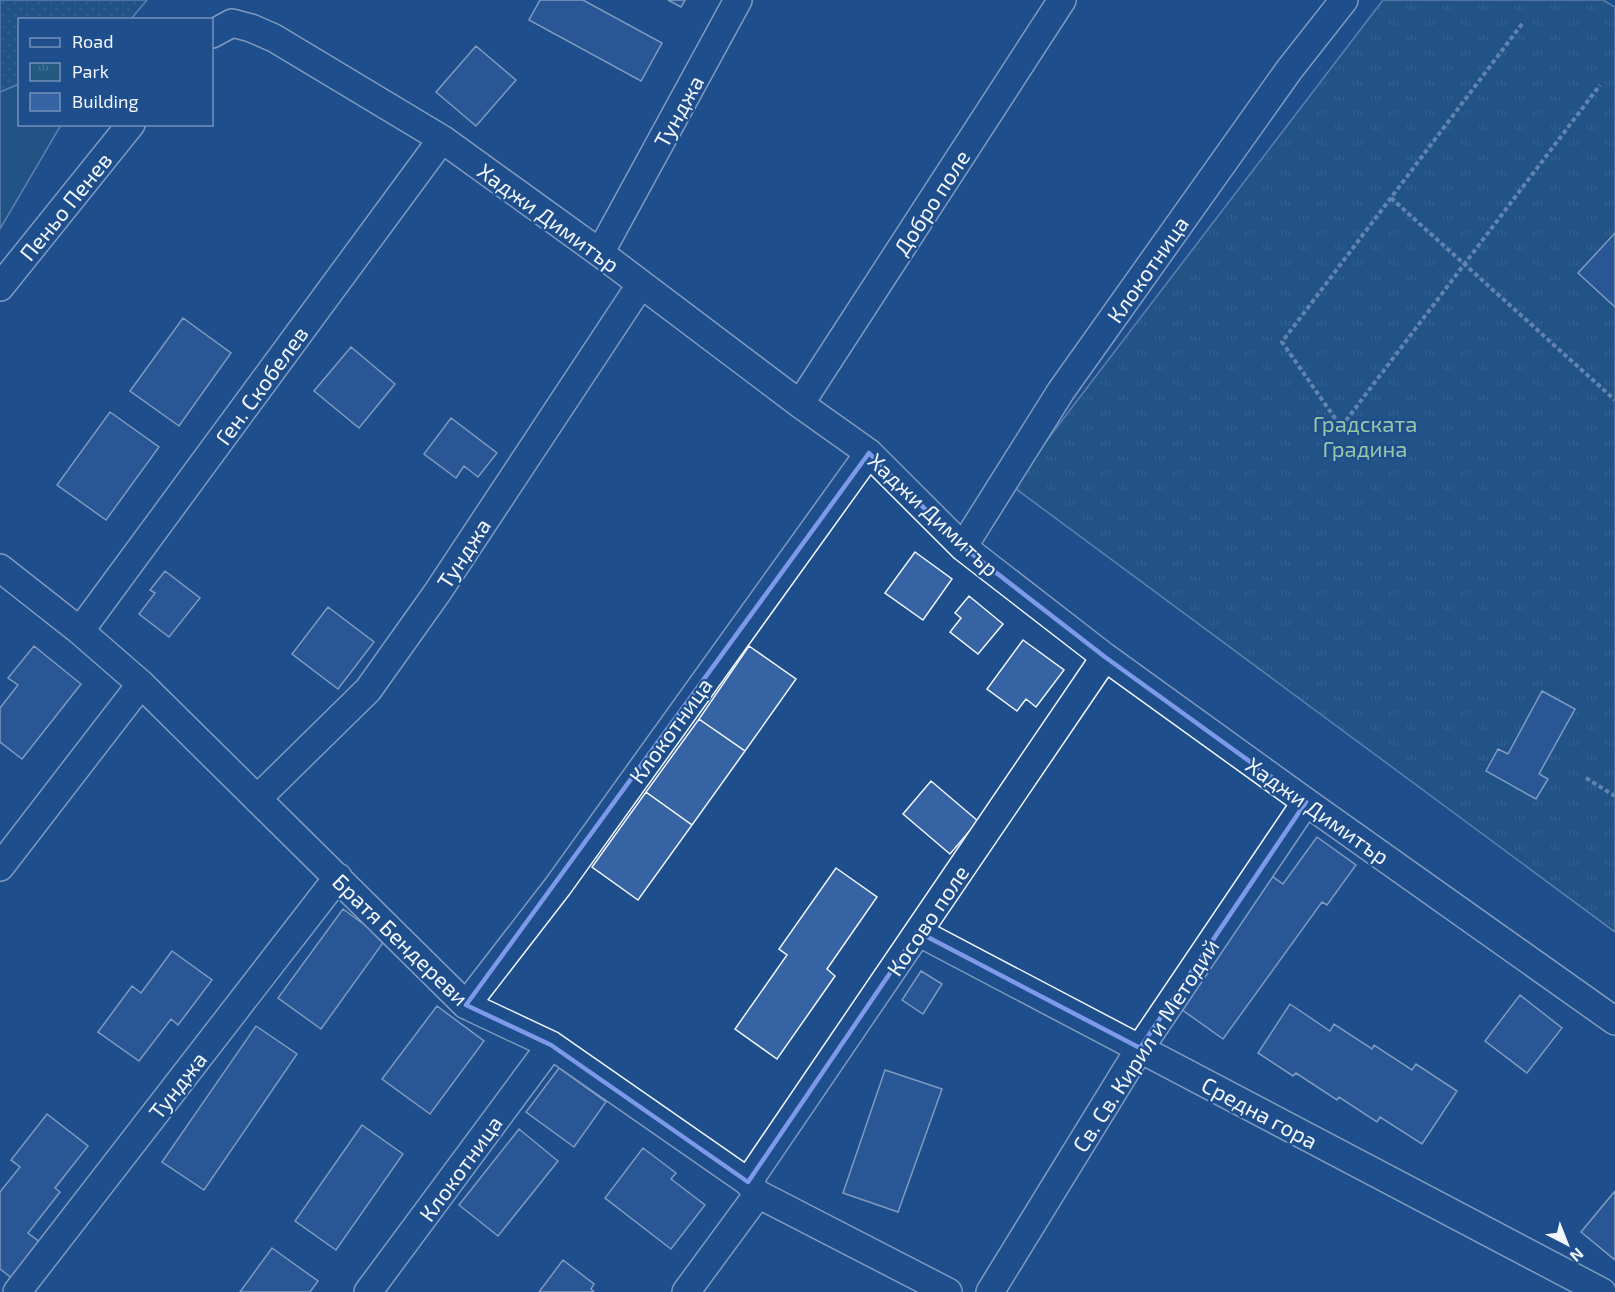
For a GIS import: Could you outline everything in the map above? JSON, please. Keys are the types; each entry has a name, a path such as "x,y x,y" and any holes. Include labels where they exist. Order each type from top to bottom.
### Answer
{"street":[{"name":"Тунджа","path":"600,254 738,0"},
{"name":"Добро поле","path":"800,404 1062,0"},
{"name":"Клокотница","path":"963,547 1061,391 1289,70 1344,0"},
{"name":"Хаджи Димитър","path":"213,34 232,24 251,28 274,39 442,139 869,453 963,547 1105,657 1615,1021"},
{"name":"Пеньо Пенев","path":"0,287 128,126"},
{"name":"Ген. Скобелев","path":"80,631 442,139"},
{"name":"Тунджа","path":"257,799 368,690 437,593 641,284"},
{"name":"Клокотница","path":"466,1005 558,886 869,453"},
{"name":"Братя Бендереви","path":"0,568 80,631 141,684 466,1005 551,1045 753,1188 948,1292"},
{"name":"Косово поле","path":"686,1292 918,932 1105,657"},
{"path":"0,867 141,684"},
{"name":"Св. Св. Кирил и Методий","path":"990,1292 1140,1048 1306,802"},
{"name":"Тунджа","path":"16,1292 338,877"},
{"name":"Средна гора","path":"918,932 1602,1292"},
{"name":"Клокотница","path":"369,1292 551,1045"}],"path":[{"path":"1522,24 1282,342 1341,427 1600,85"},
{"path":"1391,198 1615,400"},
{"path":"1586,778 1615,796"}],"highlighted area":[{"path":"869,453 963,547 1105,657 1306,802 1140,1048 918,932 748,1182 551,1045 466,1005"}],"green space":[{"path":"0,0 147,0 132,18 18,18 18,84 0,92"},
{"name":"Градската Градина","path":"1383,0 1603,0 1615,7 1615,932 1012,486"},
{"path":"18,84 18,126 60,126 0,229 0,92"}],"building":[{"path":"540,0 583,0 662,43 641,81 529,20"},
{"path":"668,0 685,0 681,7"},
{"path":"476,46 516,80 476,126 436,92"},
{"path":"1615,233 1615,307 1578,273"},
{"path":"183,318 231,353 179,426 130,391"},
{"path":"351,347 395,384 359,428 314,391"},
{"path":"110,412 159,447 106,520 57,485"},
{"path":"451,418 497,453 478,477 464,466 456,478 424,454"},
{"path":"915,552 952,579 923,620 885,593"},
{"path":"165,571 200,598 169,637 139,614 155,593 150,590"},
{"path":"969,596 1003,624 978,654 950,632 961,618 955,613"},
{"path":"328,607 374,642 338,689 292,654"},
{"path":"1023,640 1064,670 1036,707 1026,699 1017,711 987,689"},
{"path":"34,646 81,684 22,759 0,742 0,708 18,685 8,678"},
{"path":"749,646 796,679 745,751 699,719"},
{"path":"1542,691 1575,709 1539,774 1548,779 1536,799 1486,771 1498,749 1508,754"},
{"path":"699,719 745,751 692,825 646,792"},
{"path":"931,781 978,821 950,854 903,814"},
{"path":"646,792 692,825 638,900 592,867"},
{"path":"1317,837 1356,865 1327,905 1322,902 1223,1039 1181,1009 1215,961 1209,957 1269,874 1283,884"},
{"path":"836,868 877,897 827,969 835,976 777,1059 735,1029 787,955 779,949"},
{"path":"343,909 385,940 321,1029 278,998"},
{"path":"172,951 212,980 178,1025 171,1019 139,1061 98,1032 132,986 141,993"},
{"path":"921,971 942,984 923,1014 902,1000"},
{"path":"1520,995 1562,1028 1527,1073 1485,1041"},
{"path":"1290,1004 1330,1031 1334,1024 1372,1049 1374,1045 1412,1070 1416,1064 1457,1091 1422,1144 1380,1117 1377,1122 1339,1097 1337,1100 1296,1073 1293,1076 1258,1053"},
{"path":"437,1006 484,1041 430,1114 382,1079"},
{"path":"256,1026 297,1054 204,1190 162,1162"},
{"path":"559,1068 606,1102 574,1147 526,1112"},
{"path":"885,1070 942,1089 898,1212 843,1193"},
{"path":"47,1114 88,1146 55,1188 60,1192 28,1233 41,1243 13,1279 0,1269 0,1192 20,1167 11,1160"},
{"path":"362,1125 403,1154 336,1250 295,1221"},
{"path":"519,1129 558,1161 498,1236 459,1205"},
{"path":"643,1148 676,1173 671,1179 705,1205 671,1249 605,1198"},
{"path":"1615,1191 1615,1260 1581,1232"},
{"path":"272,1248 318,1281 310,1292 240,1292"},
{"path":"563,1260 594,1284 591,1289 594,1292 539,1292"}]}
